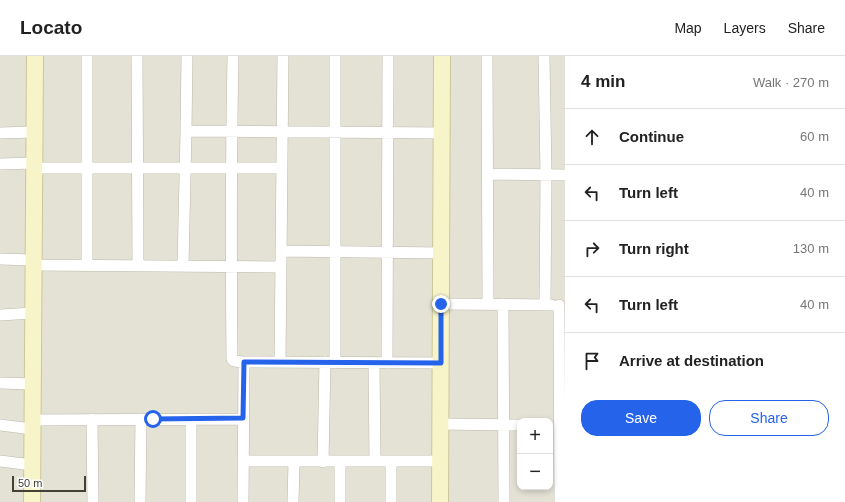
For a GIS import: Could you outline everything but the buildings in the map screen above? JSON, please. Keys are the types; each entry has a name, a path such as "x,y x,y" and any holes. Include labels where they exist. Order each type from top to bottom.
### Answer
{"street":[{"path":"32,502 35,56"},
{"path":"87,56 87,265"},
{"path":"137,56 138,266"},
{"path":"183,266 187,56"},
{"path":"233,56 231,132 232,359 234,361 244,362 441,363"},
{"path":"280,362 283,56"},
{"path":"323,462 330,362 335,252 335,56"},
{"path":"386,363 388,56"},
{"path":"440,502 442,56"},
{"path":"487,56 488,304"},
{"path":"544,56 546,174 545,305"},
{"path":"186,131 442,133"},
{"path":"0,133 34,132"},
{"path":"0,164 87,168 282,168"},
{"path":"488,174 565,175"},
{"path":"281,251 441,253"},
{"path":"0,259 87,265 281,267"},
{"path":"441,304 562,305 558,425 560,502"},
{"path":"503,304 504,502"},
{"path":"0,316 33,313"},
{"path":"243,502 244,362"},
{"path":"374,363 375,461"},
{"path":"0,383 32,384"},
{"path":"0,425 92,420 243,418"},
{"path":"140,502 141,419"},
{"path":"191,419 191,502"},
{"path":"92,420 93,502"},
{"path":"440,424 517,425"},
{"path":"0,461 32,465"},
{"path":"243,461 440,461"},
{"path":"340,461 340,502"},
{"path":"391,461 391,502"},
{"path":"293,502 294,462"}],"shaded area":[{"path":"0,56 565,56 565,502 0,502"}],"route":[{"path":"153,419 243,418 244,362 441,363 441,304"}]}
